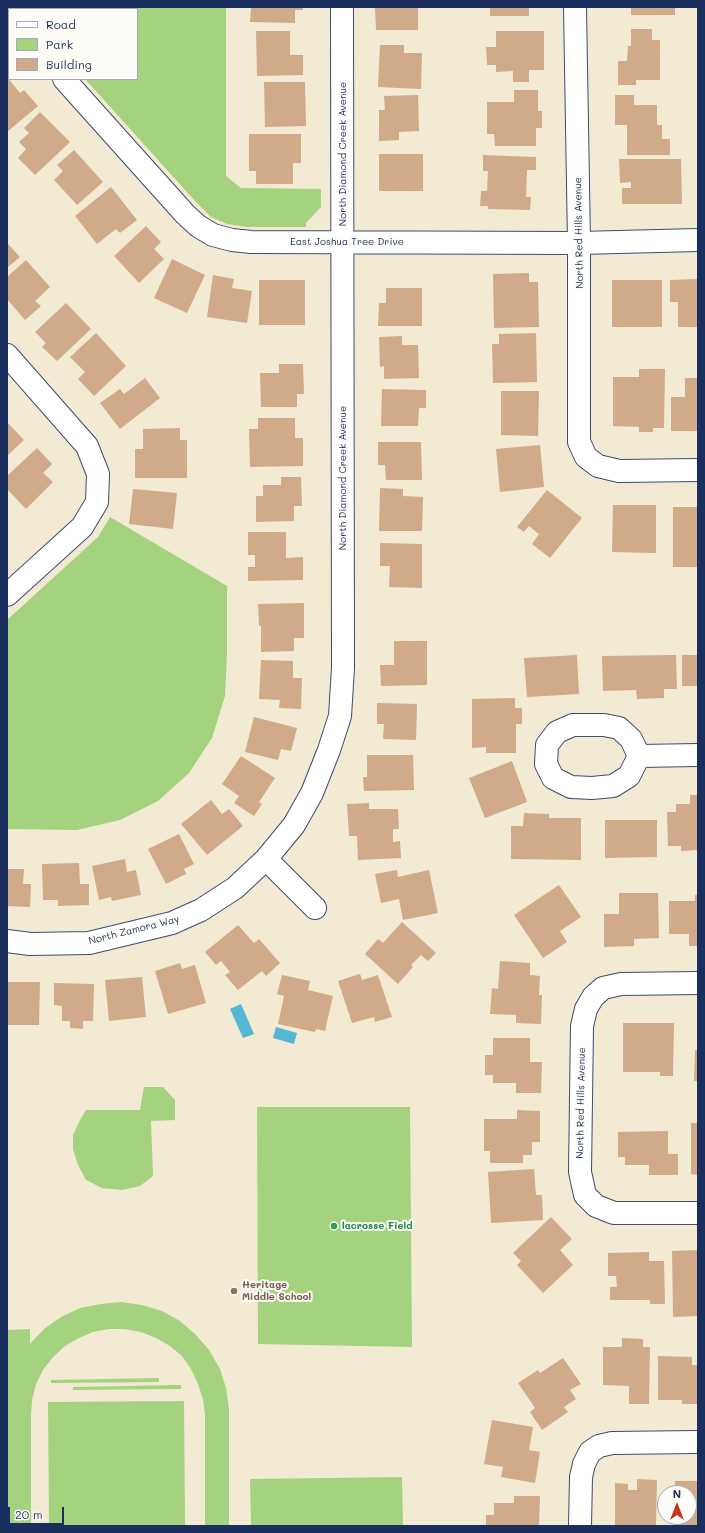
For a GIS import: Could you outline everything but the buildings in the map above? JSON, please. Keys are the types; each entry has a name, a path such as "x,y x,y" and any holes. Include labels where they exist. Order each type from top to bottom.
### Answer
{"street":[{"name":"North Diamond Creek Avenue","path":"266,858 294,825 312,793 329,750 340,716 343,668 342,7"},
{"name":"North Red Hills Avenue","path":"575,7 579,243 579,442 586,457 598,466 619,471 698,470"},
{"name":"East Joshua Tree Drive","path":"65,80 185,214 198,226 213,235 232,240 251,242 579,243 698,240"},
{"path":"7,355 87,446 98,474 97,502 82,527 7,595"},
{"path":"639,756 698,755"},
{"path":"266,858 315,908"},
{"name":"North Zamora Way","path":"7,941 30,944 89,942 172,923 201,910 235,888 266,858"},
{"name":"North Red Hills Avenue","path":"698,983 621,984 603,988 593,997 586,1009 582,1026 580,1172 585,1195 596,1206 614,1213 698,1213"},
{"path":"580,1526 581,1477 584,1464 590,1452 598,1446 612,1443 698,1442"}],"green space":[{"path":"226,7 226,176 241,188 321,189 321,207 306,223 306,227 247,227 227,224 211,217 86,80 138,80 138,8 50,8"},
{"path":"110,517 227,586 227,655 225,696 212,738 189,773 158,801 120,820 77,830 7,829 7,620 98,537"},
{"path":"144,1087 163,1087 175,1100 175,1120 151,1121 153,1176 140,1186 122,1190 102,1188 86,1180 78,1165 73,1149 73,1135 86,1110 140,1110"},
{"name":"lacrosse Field","path":"257,1107 410,1107 412,1347 258,1344"},
{"path":"121,1302 142,1305 162,1311 180,1321 196,1335 209,1350 220,1369 226,1388 229,1409 229,1526 205,1526 205,1415 203,1399 191,1369 182,1356 170,1346 156,1338 141,1332 125,1329 109,1329 93,1332 65,1346 53,1357 43,1370 36,1384 32,1400 31,1526 7,1526 7,1330 30,1329 30,1344 44,1329 61,1317 80,1308"},
{"path":"159,1378 159,1382 51,1383 51,1380"},
{"path":"181,1385 181,1389 73,1390 73,1387"},
{"path":"184,1401 185,1526 49,1526 48,1402"},
{"path":"402,1477 403,1526 251,1526 250,1479"}],"water":[{"path":"241,1004 254,1034 243,1038 230,1009"},
{"path":"276,1027 297,1033 294,1044 273,1038"}],"place":[{"name":"lacrosse Field","path":"334,1226"},
{"name":"Heritage Middle School","path":"234,1291"}]}
